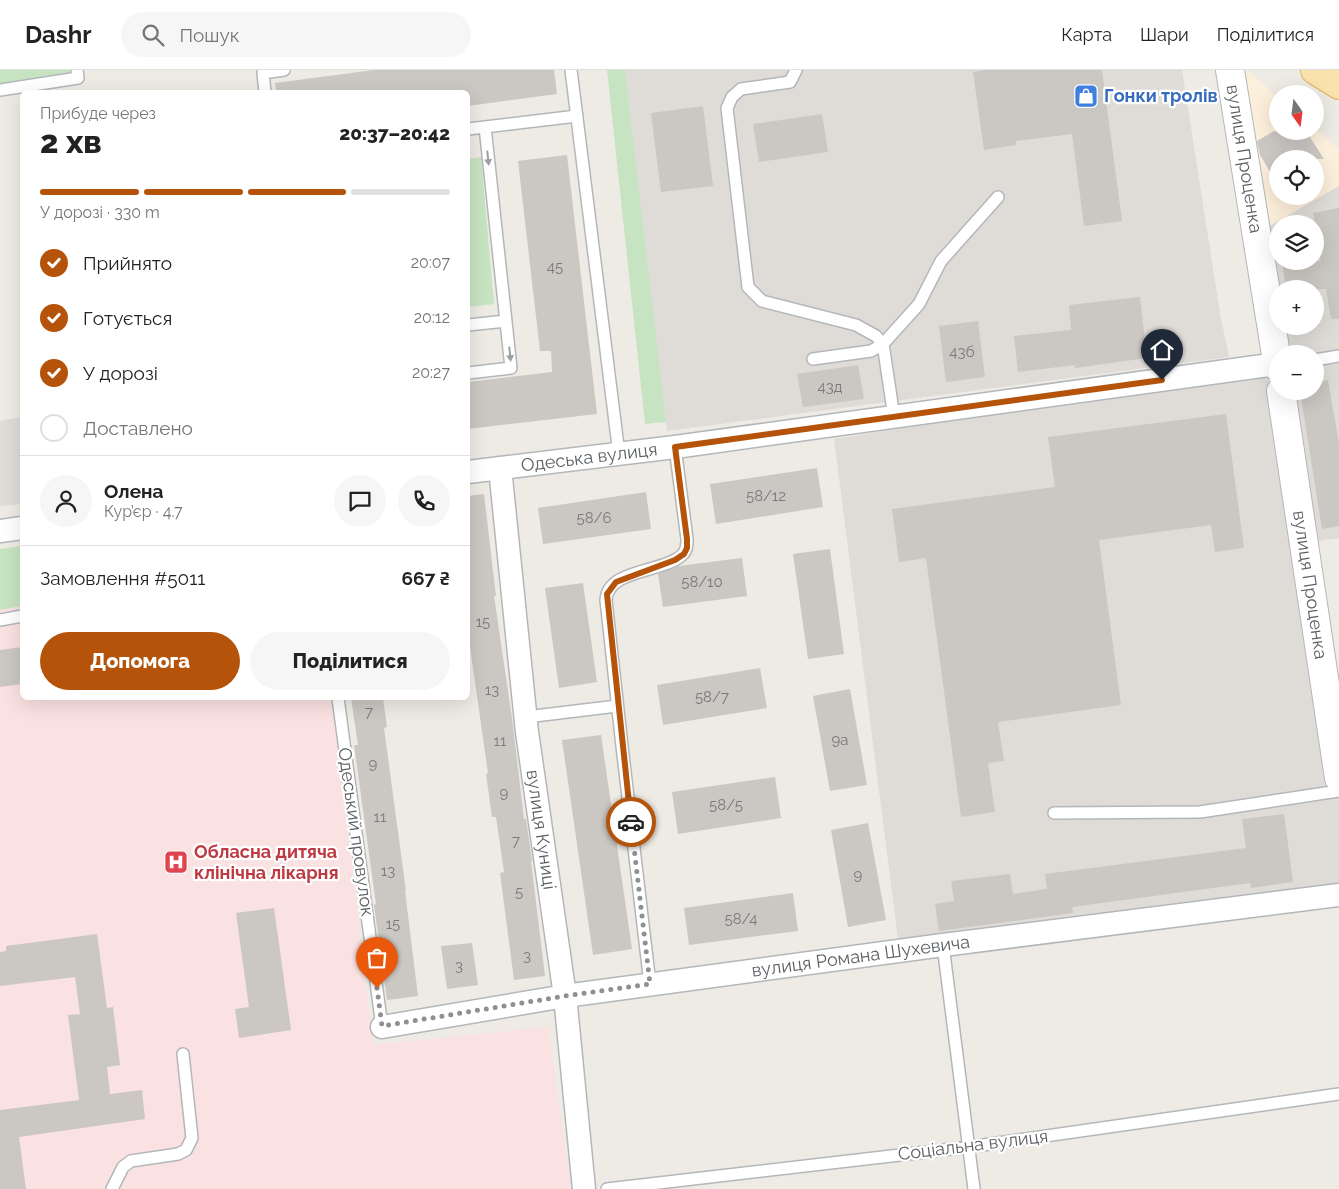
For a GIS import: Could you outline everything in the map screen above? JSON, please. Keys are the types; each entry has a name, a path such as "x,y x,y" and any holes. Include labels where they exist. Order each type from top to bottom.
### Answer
{"main road":[{"path":"1315,70 1339,85"}],"street":[{"name":"вулиця Проценка","path":"1230,70 1274,345"},
{"name":"Одеська вулиця","path":"470,472 675,447 1269,366"},
{"name":"вулиця Проценка","path":"1282,400 1335,721 1339,778"},
{"name":"вулиця Куниці","path":"500,468 526,717 565,996 584,1189"},
{"path":"0,531 20,528"},
{"name":"вулиця Романа Шухевича","path":"382,1026 650,984 1339,895"}],"lane":[{"path":"0,90 78,78 77,70"},
{"path":"265,90 263,73 284,70"},
{"path":"571,70 619,454"},
{"path":"796,70 790,82 741,89 732,97 727,108 748,287 762,301 856,325 876,336 882,344 894,417"},
{"path":"470,129 577,116"},
{"path":"470,373 512,368 485,127"},
{"path":"813,359 871,351 882,344 919,304 941,261 998,197"},
{"path":"470,325 506,321"},
{"path":"1324,358 1339,356"},
{"path":"650,984 607,594 616,582 675,560 684,554 687,548 675,447"},
{"path":"0,620 20,616"},
{"name":"Одеський провулок","path":"338,700 382,1026"},
{"path":"526,717 618,706"},
{"path":"1054,813 1200,812 1339,791"},
{"path":"943,945 974,1189"},
{"path":"112,1189 123,1167 131,1161 178,1154 186,1150 192,1138 183,1054"},
{"name":"Соціальна вулиця","path":"607,1189 969,1147 1339,1094"}],"shaded area":[{"path":"624,70 1182,70 1220,313 1229,357 667,431"},
{"path":"1242,70 1247,70 1269,89 1269,140 1324,140 1324,136 1339,149 1339,186 1324,195 1324,150 1269,150 1269,205 1306,205 1289,215 1269,215 1269,227 1265,229"},
{"path":"1339,186 1339,538 1310,542 1289,400 1324,400 1324,345 1281,345 1279,335 1324,335 1324,280 1276,280 1274,270 1324,270 1324,215 1289,215 1306,205 1324,205 1324,195"},
{"path":"1269,227 1269,247 1265,229"},
{"path":"1269,370 1269,400 1279,400 1339,800 1339,890 899,947 834,439"},
{"path":"20,417 20,504 0,506 0,421"},
{"name":"Обласна дитяча клінічна лікарня","path":"20,560 20,700 332,700 373,1045 548,1027 571,1189 0,1189 0,563"}],"green space":[{"path":"0,70 70,70 71,75 0,86"},
{"path":"607,70 625,70 666,422 645,424"},
{"path":"481,157 494,304 470,307 470,159"},
{"path":"20,546 20,606 0,610 0,549"}],"building":[{"path":"374,70 554,70 557,94 470,106 470,90 276,90 275,83"},
{"path":"985,70 1102,70 1122,221 1084,226 1072,134 1016,141 1016,145 984,150 973,72"},
{"path":"703,106 713,186 661,192 651,113"},
{"path":"822,114 828,152 759,162 753,124"},
{"path":"1269,134 1269,140 1312,140 1318,150 1269,150 1269,170 1260,155 1257,141"},
{"path":"567,155 597,414 470,429 470,382 552,372 551,351 540,351 518,161"},
{"path":"1339,208 1339,319 1331,319 1326,289 1324,289 1324,280 1285,280 1283,270 1324,270 1324,215 1313,215 1313,213"},
{"path":"1140,297 1147,358 1075,368 1075,365 1018,372 1014,336 1071,330 1069,305"},
{"path":"978,321 985,377 946,382 939,326"},
{"path":"858,365 864,399 803,407 797,374"},
{"path":"1328,380 1339,444 1339,526 1322,529 1301,400 1324,400 1324,381"},
{"path":"1226,414 1244,548 1215,552 1211,525 1099,540 1121,705 998,722 1004,761 988,763 995,812 961,817 926,558 899,562 892,509 1055,487 1048,437"},
{"path":"817,468 823,507 716,524 710,484"},
{"path":"646,492 651,529 543,544 538,508"},
{"path":"484,494 496,596 494,596 512,718 524,819 526,819 532,861 545,976 514,980 500,873 504,872 496,817 492,817 486,774 488,773 470,647 470,496"},
{"path":"830,549 844,654 808,659 793,554"},
{"path":"742,558 747,596 663,607 658,574 679,566"},
{"path":"583,583 597,682 559,688 545,588"},
{"path":"20,647 20,684 0,687 0,650"},
{"path":"760,668 767,708 663,725 657,685"},
{"path":"850,689 867,785 830,791 813,696"},
{"path":"351,700 383,700 387,727 384,728 418,996 387,1000 354,745 358,745"},
{"path":"601,735 632,949 593,955 562,740"},
{"path":"775,777 781,818 678,834 672,792"},
{"path":"1284,814 1293,882 1251,888 1250,883 1072,907 1073,913 939,931 935,904 954,901 951,881 1010,874 1013,894 1047,889 1045,874 1246,848 1242,819"},
{"path":"868,823 886,920 848,927 831,830"},
{"path":"793,893 798,931 689,945 684,908"},
{"path":"274,908 291,1030 239,1038 235,1009 249,1007 236,913"},
{"path":"97,934 107,1008 113,1007 120,1065 107,1067 110,1094 142,1090 145,1119 19,1137 26,1189 0,1189 0,1110 79,1100 68,1015 80,1014 75,977 0,986 0,952 6,951 6,946"},
{"path":"472,943 478,985 447,989 441,946"}],"way so far":[{"path":"377,988 382,1026 650,984 631,822"}],"place":[{"name":"Гонки тролів","path":"1086,96"},
{"name":"Обласна дитяча клінічна лікарня","path":"176,862"}],"route":[{"path":"631,822 606,600 607,594 616,582 675,560 684,554 687,548 675,447 1162,380"}]}
